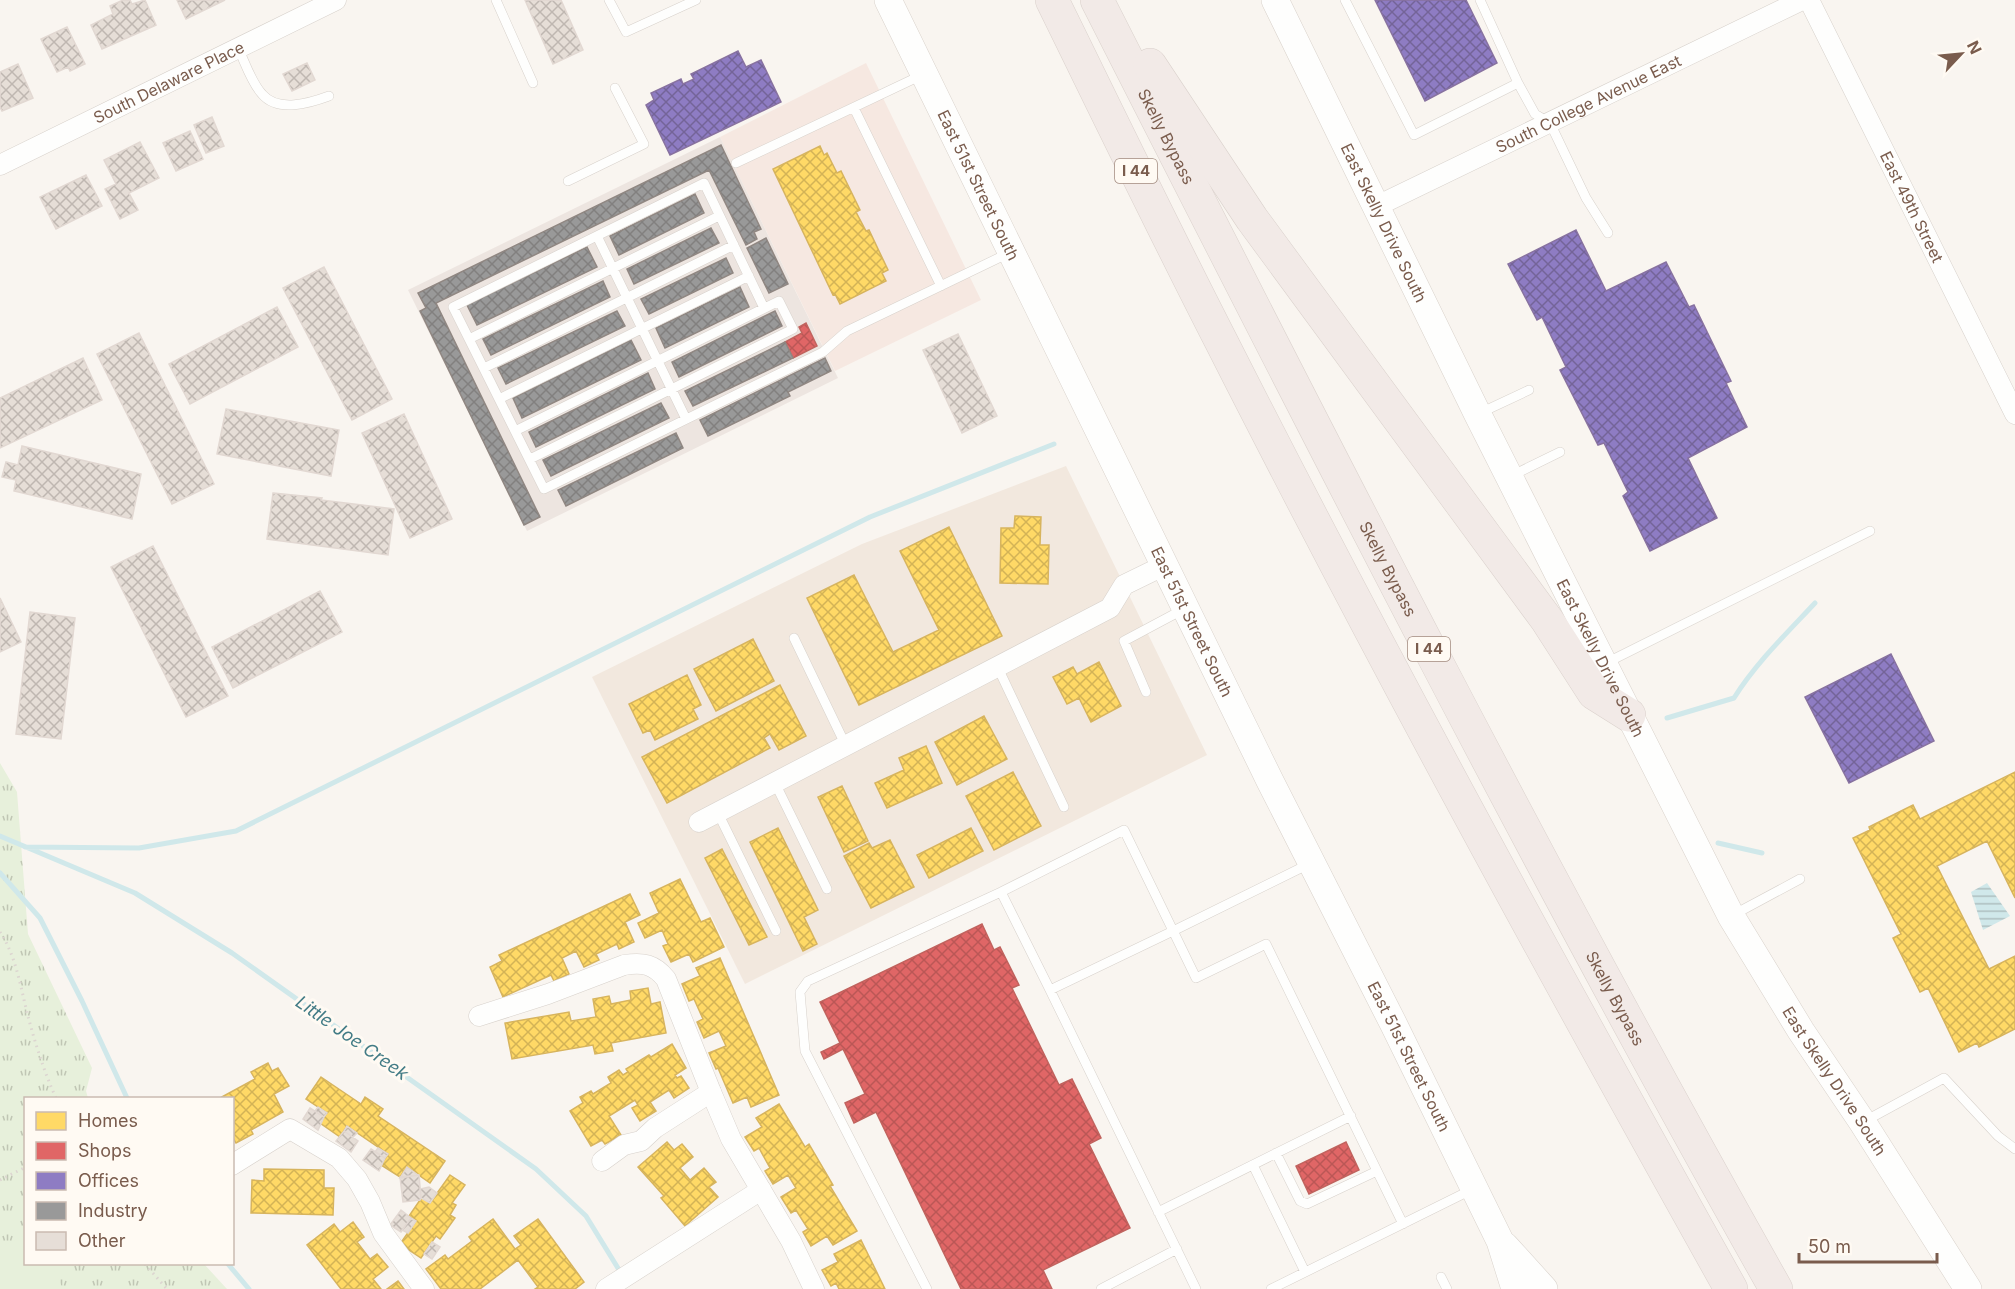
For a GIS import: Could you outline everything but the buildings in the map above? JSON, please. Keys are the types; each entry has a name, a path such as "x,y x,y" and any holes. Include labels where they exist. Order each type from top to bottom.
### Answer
{"highway":[{"name":"I 44","path":"1052,0 1221,341 1387,658 1595,1046 1731,1289"},
{"name":"Skelly Bypass","path":"1097,0 1445,680 1705,1163 1776,1289"},
{"path":"1108,0 1252,219 1540,610 1594,693 1629,715"}],"main road":[{"name":"East 51st Street South","path":"888,0 1311,863 1475,1189 1500,1241 1515,1289"},
{"name":"East Skelly Drive South","path":"1275,0 1478,415 1731,916 1801,1031 1863,1123 1968,1289"},
{"name":"East 51st Street South","path":"1500,1241 1544,1289"}],"street":[{"name":"South Delaware Place","path":"0,165 336,0"},
{"name":"South College Avenue East","path":"1376,207 1802,0"},
{"name":"East 49th Street","path":"1809,0 2015,414"},
{"path":"699,822 1110,608 1124,585 1165,565"},
{"path":"479,1016 548,994 624,965 648,964 658,970 666,979 731,1139 791,1241 814,1289"},
{"path":"602,1161 624,1145 641,1141 655,1128 711,1092"},
{"path":"234,1165 290,1129 339,1158 357,1179 370,1202 382,1233 424,1289"},
{"path":"607,1288 761,1190"}],"lane":[{"path":"496,0 533,83"},
{"path":"609,0 626,32 696,0"},
{"path":"1346,0 1414,135 1518,83"},
{"path":"1480,0 1518,83 1535,114 1550,123 1586,198 1608,233"},
{"path":"238,48 261,93 268,99 279,103 303,105 329,96"},
{"path":"736,163 924,74"},
{"path":"568,180 644,144 615,88"},
{"path":"854,108 941,286"},
{"path":"764,308 704,183 453,307 544,489 823,352 847,331 1012,252"},
{"path":"470,339 719,216"},
{"path":"597,236 686,419"},
{"path":"484,368 734,245"},
{"path":"499,399 749,276"},
{"path":"515,431 779,301 793,329 530,459"},
{"path":"1478,415 1529,390"},
{"path":"1509,477 1560,452"},
{"path":"1604,664 1870,531"},
{"path":"1146,692 1124,641 1186,608"},
{"path":"794,638 846,746"},
{"path":"998,668 1064,807"},
{"path":"775,783 826,889"},
{"path":"717,813 776,931"},
{"path":"927,1289 806,1052 800,992 808,981 1001,892 1124,830 1196,978 1266,944 1403,1224"},
{"path":"1050,990 1311,863"},
{"path":"1731,916 1800,879"},
{"path":"1001,892 1196,1289"},
{"path":"1863,1123 1944,1078 1998,1136 2015,1149"},
{"path":"1158,1212 1351,1116"},
{"path":"1276,1154 1300,1201 1307,1204 1377,1171"},
{"path":"1253,1165 1305,1272"},
{"path":"1271,1289 1475,1189"},
{"path":"1101,1289 1177,1249"},
{"path":"1441,1277 1446,1289"}],"path":[{"path":"0,932 17,975 29,1021 56,1097"},
{"path":"0,1180 24,1168"},
{"path":"147,1265 167,1289"}],"shaded area":[{"path":"866,63 981,300 835,371 720,137"},
{"path":"720,137 838,378 527,531 408,290"},
{"path":"1066,466 1207,755 745,984 592,677 862,544"}],"green space":[{"path":"0,763 17,792 28,934 92,1068 86,1091 88,1097 24,1097 24,1265 205,1265 227,1289 0,1289"},
{"path":"24,1235 24,1265 51,1265 63,1289 0,1289 0,1247"}],"water":[{"path":"1987,883 2010,916 1983,930 1971,892"}],"waterway":[{"path":"25,847 139,848 236,831 870,517 1054,444"},
{"path":"1667,718 1734,698 1782,637 1815,603"},
{"name":"Little Joe Creek","path":"0,836 135,893 232,953 536,1169 586,1216 621,1273"},
{"path":"1718,843 1762,853"},
{"path":"0,873 40,918 127,1097"},
{"path":"229,1265 249,1289"}]}
